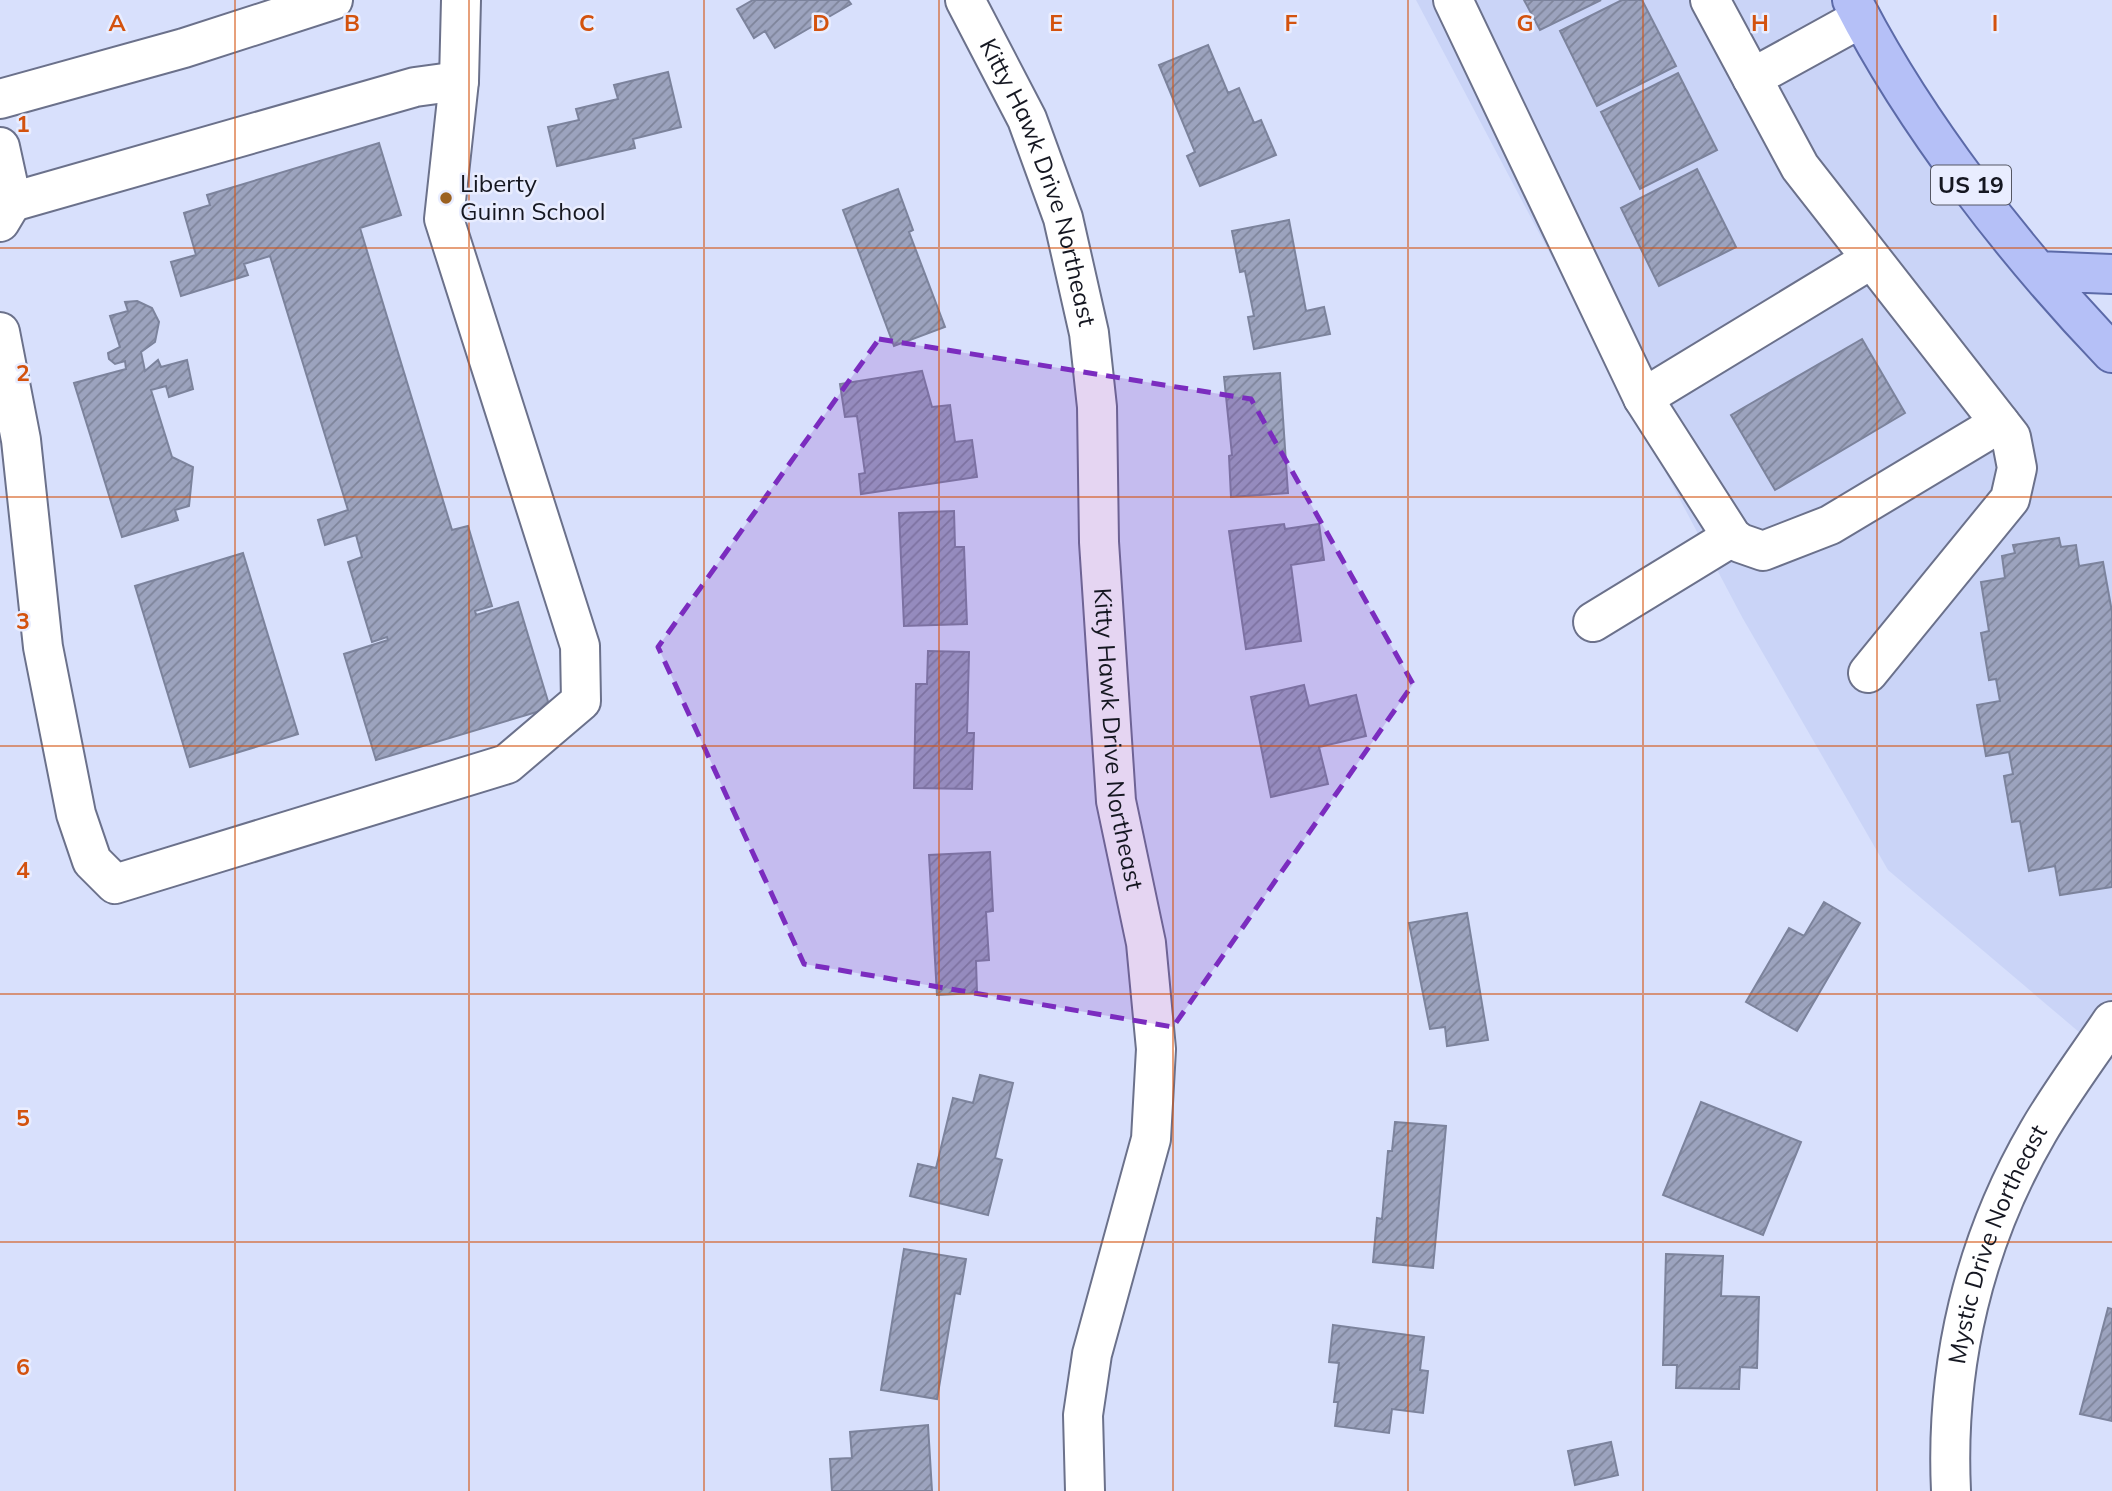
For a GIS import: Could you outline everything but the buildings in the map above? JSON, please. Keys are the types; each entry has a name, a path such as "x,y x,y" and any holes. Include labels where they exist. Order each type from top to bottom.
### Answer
{"main road":[{"name":"US 19","path":"1857,9 1932,129 2038,271 2110,348"},
{"path":"2038,271 2112,274"}],"street":[{"path":"0,99 184,48 333,0"},
{"path":"0,332 21,440 43,647 76,814 92,861 115,884 507,764 581,701 580,646 444,219 459,81 461,0"},
{"name":"Kitty Hawk Drive Northeast","path":"965,0 1027,119 1063,218 1089,333 1097,407 1099,542 1116,801 1146,943 1156,1049 1151,1139 1092,1354 1083,1415 1085,1491"},
{"path":"1453,0 1643,398 1732,537 1740,544 1763,551 1830,525 2000,423"},
{"path":"1710,0 1800,167 1870,260 2011,437 2017,468 2010,499 1868,673"},
{"path":"1752,78 1857,9"},
{"path":"0,147 6,212 415,87 459,81"},
{"path":"1643,398 1870,260"},
{"path":"1593,622 1732,537"},
{"name":"Mystic Drive Northeast","path":"1951,1491 1949,1448 1954,1373 1965,1310 1995,1218 2038,1132 2112,1021"}],"highlighted area":[{"path":"879,339 1251,399 1413,684 1173,1027 804,964 658,647"}],"shaded area":[{"path":"1416,0 1859,0 2112,360 2112,1060 1888,870 1742,617"}],"place":[{"name":"Liberty Guinn School","path":"446,198"}]}
